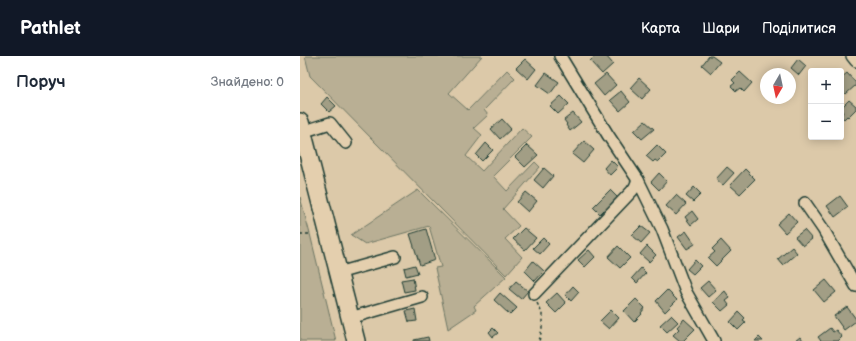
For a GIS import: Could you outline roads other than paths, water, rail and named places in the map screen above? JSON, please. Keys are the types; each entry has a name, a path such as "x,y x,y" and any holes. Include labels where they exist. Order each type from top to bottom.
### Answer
{"highway":[{"path":"301,127 356,341"}],"street":[{"path":"560,56 608,135 638,180 662,229 686,292 714,341"},
{"path":"852,56 856,61"},
{"path":"301,127 330,123 346,143"},
{"path":"534,294 636,187 638,180"},
{"path":"805,203 824,229 856,286"},
{"path":"338,273 395,257"},
{"path":"350,318 422,298"}]}
